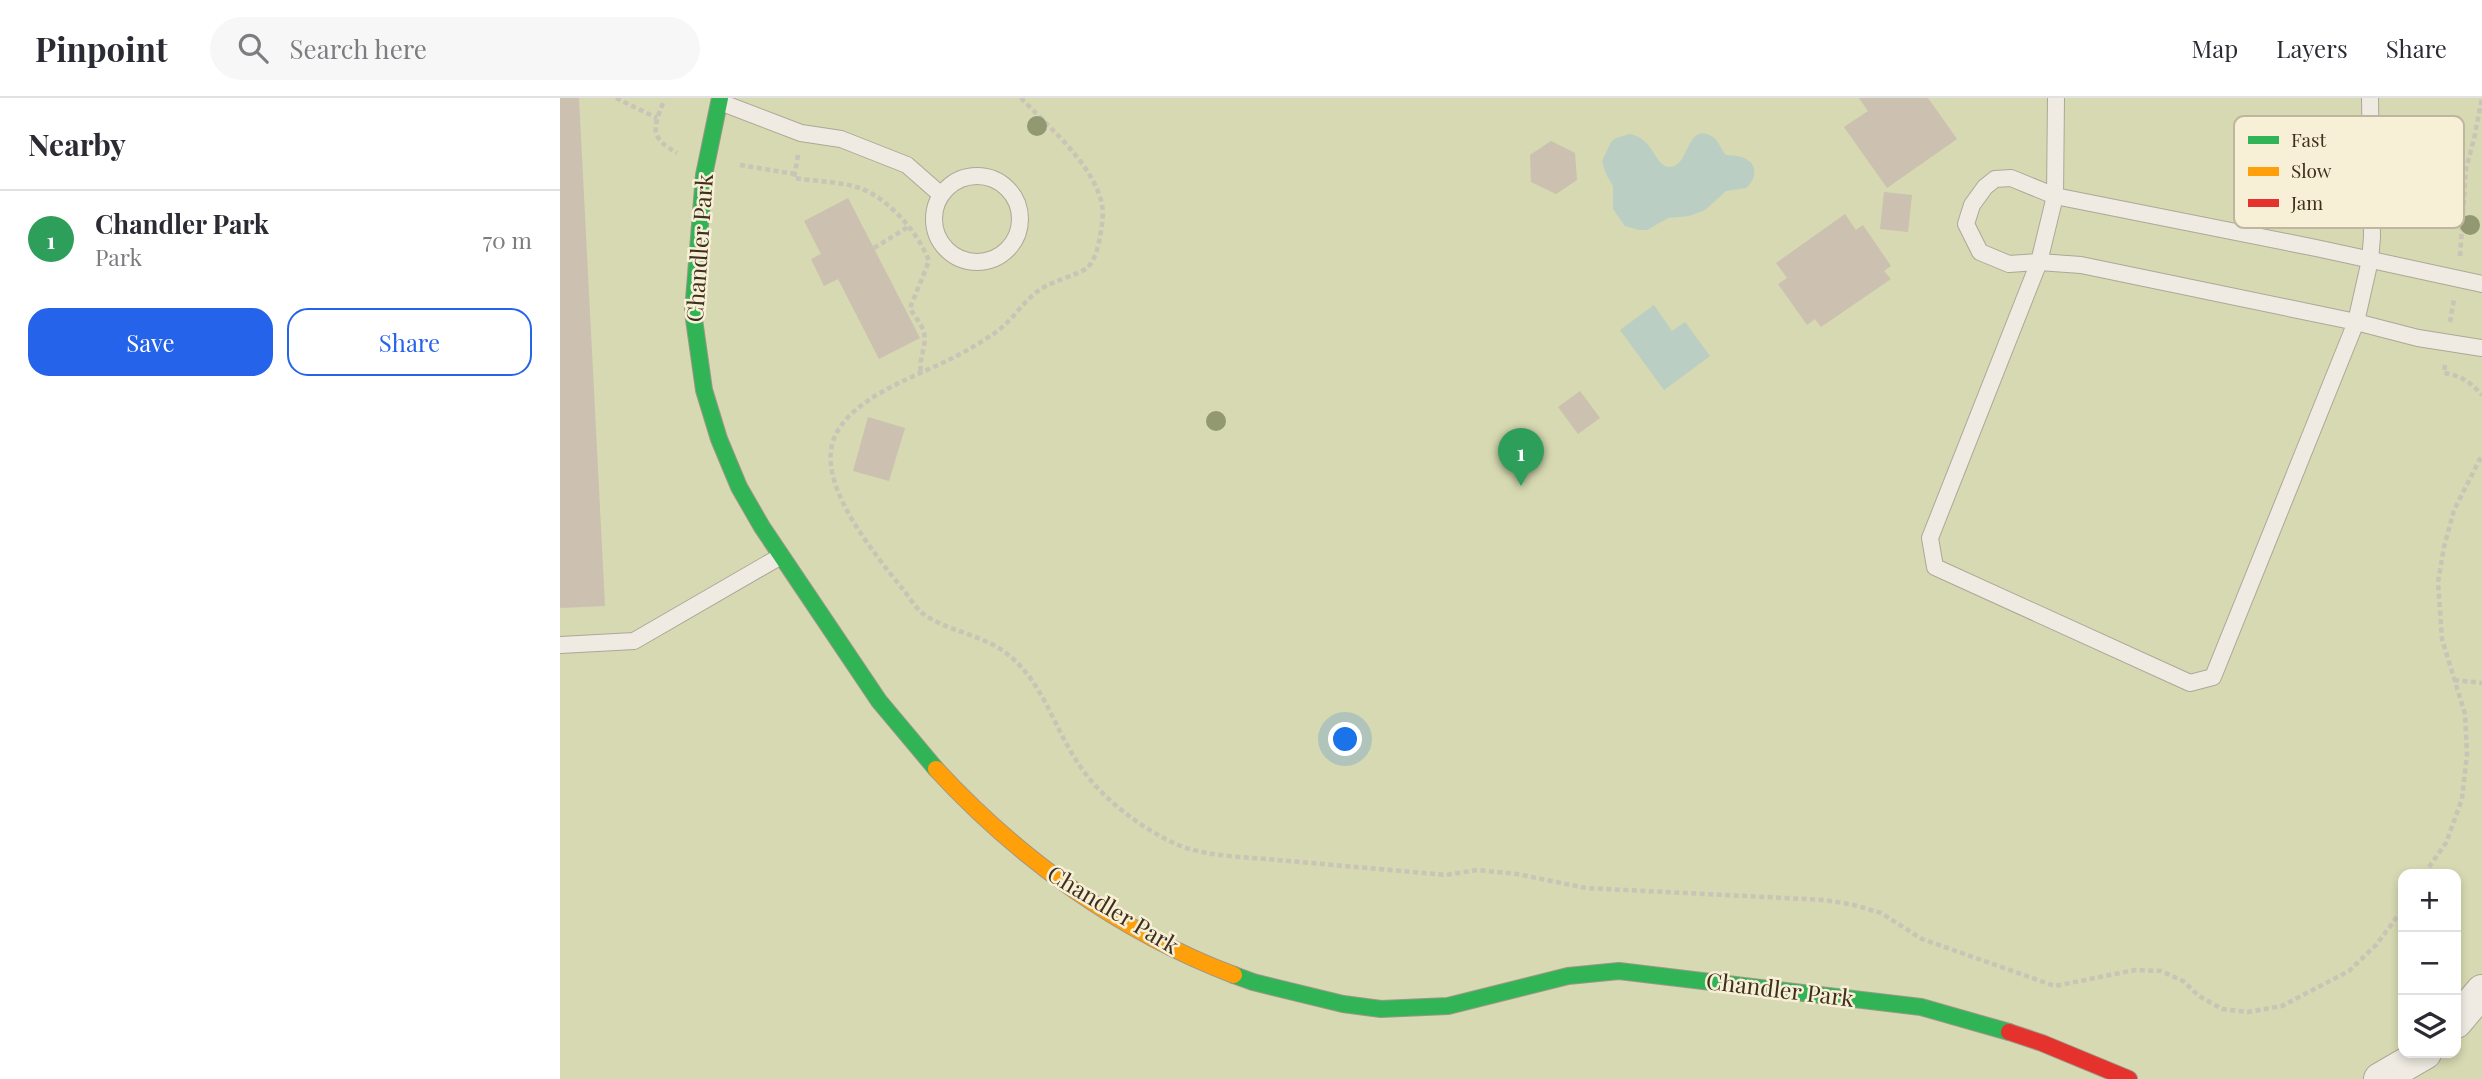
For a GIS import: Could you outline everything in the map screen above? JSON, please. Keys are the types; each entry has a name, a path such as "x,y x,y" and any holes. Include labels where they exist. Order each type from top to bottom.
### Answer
{"street":[{"name":"Chandler Park","path":"715,99 702,189 693,312 704,390 719,439 739,487 781,556 879,701 927,760 967,803 1031,859 1087,899 1145,935 1210,966 1298,994 1381,1009 1448,1006 1568,976 1619,971 1921,1007 2042,1043 2129,1079"},
{"path":"2461,1016 2482,991"},
{"path":"2380,1079 2416,1058"}],"lane":[{"path":"2056,98 2055,196 2039,262 1930,538 1935,567 2190,683 2213,677 2356,321 2370,260 2372,228"},
{"path":"2370,98 2370,116"},
{"path":"715,99 801,133 841,139 907,165 940,194"},
{"path":"974,176 988,177 1001,183 1012,192 1019,205 1019,233 1012,246 1001,256 981,262 960,259 948,251 939,240 934,226 934,212 940,194 960,179 974,176"},
{"path":"2482,284 2055,196 2011,178 1994,180 1985,187 1972,205 1966,224 1980,252 2009,264 2039,262 2081,265 2356,321 2418,338 2482,348"},
{"path":"560,645 634,640 781,556"}],"path":[{"path":"617,98 657,118"},
{"path":"1021,98 1089,174 1101,199 1103,221 1098,249 1086,268 1060,278 1038,291 999,331 960,354 866,401 841,425 832,447 833,471 841,498 853,521 920,611 943,625 993,644 1012,658 1047,705 1076,761 1120,810 1180,845 1244,857 1446,875 1477,870 1517,874 1586,888 1825,900 1854,905 1881,914 1922,939 2056,986 2135,970 2161,971 2183,981 2199,996 2222,1009 2248,1012 2282,1006 2349,971 2376,944 2398,915"},
{"path":"663,103 657,118 656,132 660,143 680,156"},
{"path":"801,133 794,178 846,185 869,192 892,210 922,244 929,261 910,308 924,330 925,342 919,366 920,373"},
{"path":"737,165 795,174"},
{"path":"874,248 908,227"},
{"path":"2428,869 2446,843 2462,799 2467,754 2465,714 2442,639 2438,582 2454,510 2482,456"},
{"path":"2454,680 2482,683"}],"green space":[{"path":"560,98 2482,98 2482,1079 560,1079"}],"shaded area":[{"path":"1704,133 1715,139 1726,155 1740,156 1749,161 1754,168 1754,177 1746,188 1726,191 1705,210 1689,216 1668,218 1647,230 1625,226 1613,209 1613,186 1602,161 1611,142 1630,134 1645,141 1661,163 1670,167 1681,160 1693,139"},
{"path":"1654,305 1672,331 1685,322 1710,356 1664,390 1620,330"}],"building":[{"path":"560,98 579,98 605,606 560,608"},
{"path":"1859,98 1928,98 1957,139 1887,188 1844,127 1868,111"},
{"path":"1551,141 1575,153 1577,180 1556,194 1531,182 1530,155"},
{"path":"1884,192 1912,195 1908,232 1880,229"},
{"path":"848,198 920,338 879,359 838,279 824,286 811,259 821,254 804,221"},
{"path":"1845,214 1856,230 1863,225 1891,266 1884,271 1891,279 1821,327 1815,319 1807,325 1778,284 1787,278 1776,263"},
{"path":"1580,391 1600,418 1578,434 1558,407"},
{"path":"868,417 905,428 889,481 853,471"}],"traffic: fast":[{"path":"720,98 704,175 693,312 704,390 719,439 739,487 762,527 879,701 936,769"},
{"path":"1234,975 1343,1004 1381,1009 1448,1006 1568,976 1619,971 1921,1007 2009,1032"}],"traffic: slow":[{"path":"936,769 1001,833 1073,889 1151,937 1234,975"}],"traffic: jam":[{"path":"2009,1032 2129,1079"}],"place":[{"name":"Chandler Park","path":"1521,486"}]}
